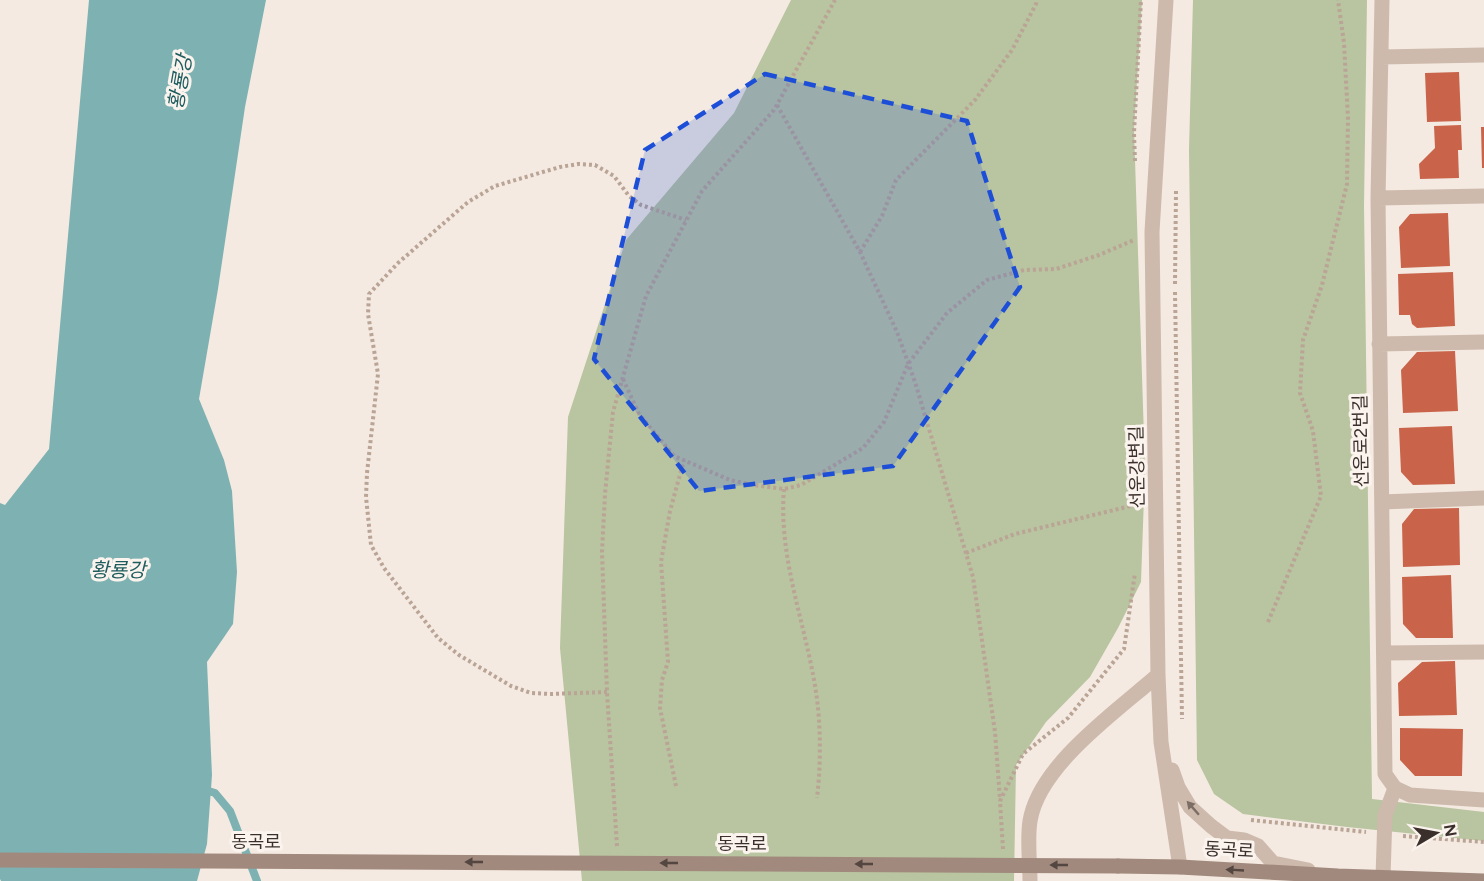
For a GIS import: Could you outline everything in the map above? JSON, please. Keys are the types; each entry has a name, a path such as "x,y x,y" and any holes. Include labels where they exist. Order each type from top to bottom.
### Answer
{"main road":[{"name":"동곡로","path":"0,860 1118,866 1483,881"}],"street":[{"name":"선운강변길","path":"1161,742 1158,675 1152,232 1166,0"},
{"name":"선운로2번길","path":"1382,0 1378,198 1384,774 1395,788"},
{"path":"1381,57 1484,55"},
{"path":"1378,198 1484,196"},
{"path":"1379,344 1484,342"},
{"path":"1382,502 1484,498"},
{"path":"1384,653 1484,652"},
{"path":"1030,881 1030,822 1037,796 1071,751 1158,675"},
{"path":"1161,742 1180,867"},
{"path":"1161,742 1178,787 1190,807 1211,826 1227,838 1244,840 1258,846 1273,862 1338,876"},
{"path":"1383,877 1385,815 1395,788 1410,795 1484,800"}],"path":[{"path":"617,846 607,692 602,552 613,412 646,296 686,220 702,191 777,105 835,0"},
{"path":"860,252 882,216 896,180 975,100 1011,50 1037,0"},
{"path":"1135,168 1134,133 1141,0"},
{"path":"1268,622 1321,496 1313,431 1299,393 1303,340 1322,285 1347,184 1348,118 1344,43 1338,0"},
{"path":"777,105 860,252 897,332 942,471 973,577 994,721 1002,858"},
{"path":"607,692 531,693 511,686 459,655 438,638 384,568 371,545 366,497 378,374 368,314 369,294 398,263 468,202 495,186 560,167 578,164 595,165 614,176 629,196 641,205 686,220"},
{"path":"1176,188 1175,282 1182,729"},
{"path":"622,379 639,414 674,456 730,480 784,489 801,485 862,448 884,422 908,364 946,313 987,280 1024,270 1056,269 1099,255 1136,239 1136,251"},
{"path":"676,786 660,708 662,680 668,662 661,562 670,511 684,460"},
{"path":"784,489 784,533 816,693 820,773 817,798"},
{"path":"1138,515 1139,493"},
{"path":"966,553 1015,534 1157,500"},
{"path":"1000,801 1023,754 1068,718 1124,649 1135,570"},
{"path":"1244,819 1484,842"}],"highlighted area":[{"path":"765,74 967,121 1020,287 893,466 699,491 594,359 645,150"}],"green space":[{"path":"791,0 1142,0 1134,129 1145,468 1141,582 1090,677 1046,722 1016,765 1014,881 582,881 560,648 568,417 626,240 734,113"},
{"path":"1193,0 1367,0 1364,206 1372,799 1484,812 1484,841 1243,814 1214,794 1197,760 1189,150"}],"water":[{"name":"황룡강","path":"89,0 266,0 245,107 199,399 224,460 232,491 237,572 233,624 207,662 212,775 207,844 197,881 1,881 0,879 0,503 5,505 49,449"}],"building":[{"path":"1459,72 1461,121 1427,122 1425,73"},
{"path":"1461,125 1462,150 1458,150 1459,178 1420,179 1419,164 1435,148 1434,126"},
{"path":"1481,127 1484,127 1484,168 1482,168"},
{"path":"1448,213 1450,266 1401,268 1399,227 1410,214"},
{"path":"1453,272 1455,326 1417,328 1412,324 1410,315 1399,315 1398,274"},
{"path":"1455,351 1458,411 1403,413 1401,370 1417,352"},
{"path":"1452,426 1455,484 1413,485 1401,472 1399,428"},
{"path":"1459,508 1460,565 1403,567 1402,524 1414,509"},
{"path":"1451,575 1453,638 1416,638 1403,624 1402,577"},
{"path":"1455,661 1457,715 1399,716 1398,683 1422,662"},
{"path":"1400,728 1463,729 1462,776 1415,776 1400,760"}],"waterway":[{"path":"202,789 215,793 230,811 257,881"}]}
